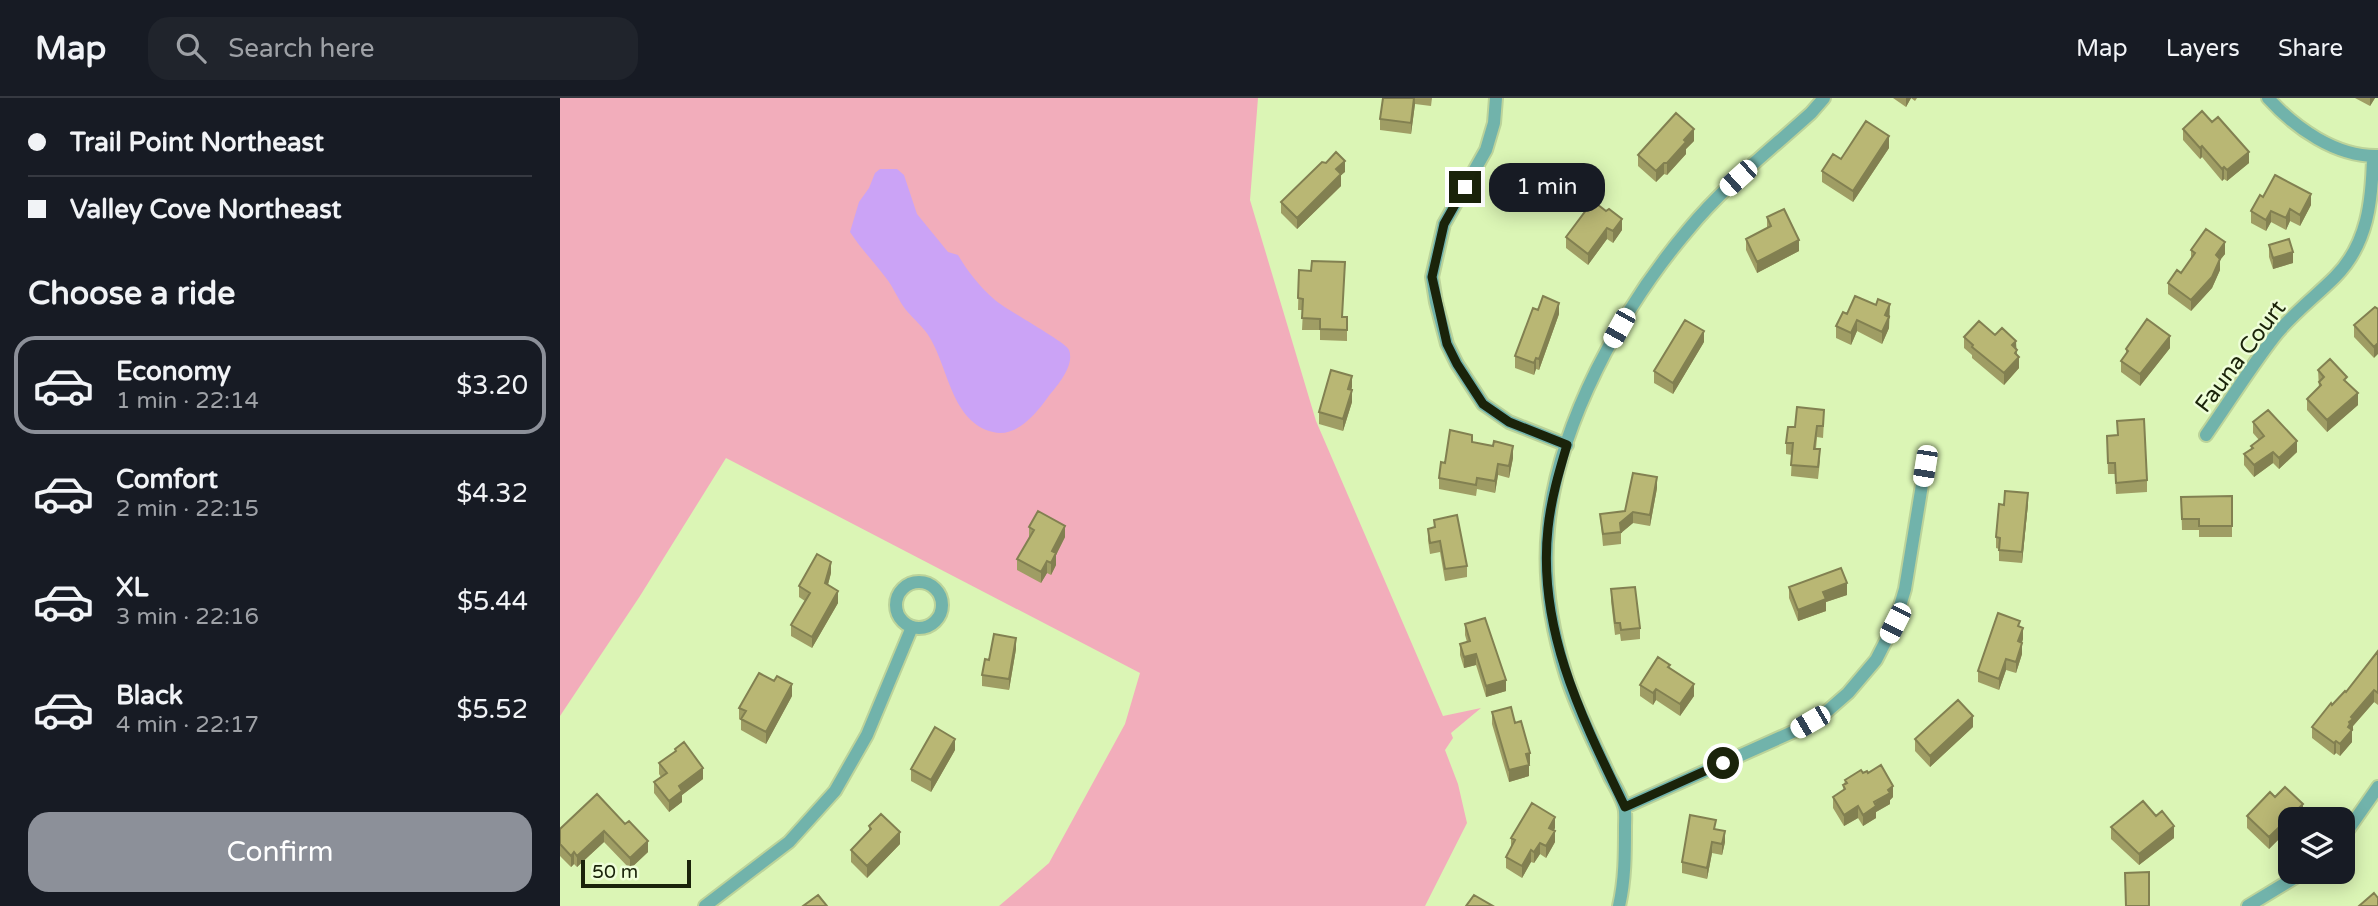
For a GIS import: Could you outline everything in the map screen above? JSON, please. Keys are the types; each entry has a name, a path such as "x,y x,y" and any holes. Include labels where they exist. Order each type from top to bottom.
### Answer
{"street":[{"path":"1496,98 1486,150 1444,224 1432,277 1436,302 1447,344 1483,404 1509,422 1567,445"},
{"path":"1619,906 1625,867 1625,807 1567,678 1550,610 1546,569 1554,488 1586,394 1607,349 1659,266 1720,194 1811,113 1824,98"},
{"path":"2268,98 2295,124 2314,137 2342,149 2375,157"},
{"name":"Fauna Court","path":"2206,435 2275,336 2338,274 2351,256 2369,212 2375,157"},
{"path":"1625,807 1797,730 1824,714 1848,693 1875,660 1895,623 1905,589 1927,454"},
{"path":"705,906 789,842 835,791 867,734 912,627"},
{"path":"2355,820 2378,787"},
{"path":"2248,906 2284,884"}],"shaded area":[{"path":"560,98 1258,98 1250,200 1316,421 1443,716 1481,708 1451,733 1453,738 1445,750 1458,784 1467,823 1425,906 999,906 1049,863 1125,724 1140,673 726,458 640,596 560,716"},
{"path":"880,169 897,169 904,175 917,214 948,252 958,255 990,295 1069,350 1070,363 1060,382 1038,410 1017,428 1001,433 993,432 969,418 953,393 928,334 906,310 889,282 850,232 859,202"}],"building":[{"path":"1383,98 1414,98 1411,123 1380,119"},
{"path":"2202,111 2212,122 2218,117 2249,152 2227,170 2224,167 2222,169 2183,129"},
{"path":"1676,113 1694,129 1667,163 1656,171 1638,155"},
{"path":"1866,121 1889,136 1853,191 1822,171 1833,154 1841,159"},
{"path":"1336,152 1345,161 1336,169 1341,174 1297,218 1281,202"},
{"path":"2275,175 2311,194 2300,215 2290,209 2286,218 2271,211 2266,220 2251,211 2260,195 2263,197"},
{"path":"1593,201 1622,219 1613,231 1607,228 1588,254 1566,237"},
{"path":"1784,209 1799,240 1757,262 1746,239 1771,226 1767,217"},
{"path":"2206,229 2225,242 2216,255 2220,259 2212,277 2191,300 2168,283 2177,270 2181,273 2195,253 2191,250"},
{"path":"2289,239 2293,252 2273,258 2269,245"},
{"path":"1312,261 1345,262 1342,317 1347,317 1347,330 1320,329 1320,319 1302,318 1303,299 1298,298 1299,270 1311,271"},
{"path":"1543,296 1559,303 1539,359 1536,358 1534,363 1515,356 1533,308 1538,310"},
{"path":"1855,296 1876,305 1878,299 1890,304 1885,315 1889,317 1882,332 1857,320 1851,333 1836,326 1843,312 1847,314"},
{"path":"2375,307 2378,309 2378,343 2374,347 2354,325"},
{"path":"2147,319 2170,336 2140,374 2121,361"},
{"path":"1685,320 1704,331 1673,383 1654,371"},
{"path":"1979,321 1995,335 2002,328 2016,341 2012,345 2019,357 2004,373 1964,337"},
{"path":"2330,359 2347,377 2344,380 2358,393 2327,420 2307,399 2321,385 2319,382 2324,377 2318,370"},
{"path":"1331,370 1352,376 1348,389 1352,390 1343,419 1319,412"},
{"path":"1797,407 1824,410 1823,426 1817,426 1814,449 1820,449 1818,467 1791,465 1793,443 1786,443 1788,427 1795,427"},
{"path":"2268,410 2297,441 2279,458 2273,452 2254,465 2244,454 2264,436 2253,422"},
{"path":"2144,419 2147,480 2116,483 2115,463 2108,463 2107,436 2118,435 2117,421"},
{"path":"1450,430 1472,435 1472,442 1493,446 1494,441 1513,446 1509,466 1498,464 1495,481 1477,478 1476,485 1439,478 1441,462 1445,463"},
{"path":"1633,473 1657,477 1650,515 1633,512 1620,523 1621,532 1603,534 1600,514 1625,511"},
{"path":"2005,491 2028,493 2022,552 1999,550 2000,538 1996,537 1999,504 2004,505"},
{"path":"2232,496 2232,526 2199,526 2199,519 2182,519 2181,497"},
{"path":"1038,511 1065,526 1052,551 1056,553 1051,563 1047,561 1041,572 1017,559 1034,530 1029,527"},
{"path":"1457,515 1467,566 1445,569 1440,541 1430,543 1428,529 1435,527 1434,520"},
{"path":"817,554 831,562 825,583 838,591 812,637 791,625 810,593 799,586"},
{"path":"1841,568 1847,583 1823,592 1826,599 1798,610 1789,587"},
{"path":"1635,587 1640,628 1621,630 1620,623 1615,623 1611,589"},
{"path":"1998,613 2020,621 2018,626 2023,628 2018,641 2022,643 2016,662 2006,659 1999,679 1978,671"},
{"path":"1485,618 1506,680 1486,686 1476,654 1464,657 1460,644 1470,641 1465,624"},
{"path":"994,634 1016,638 1009,679 982,675 985,659 989,660"},
{"path":"2378,651 2378,693 2374,690 2351,717 2353,719 2348,727 2352,730 2340,744 2336,741 2334,743 2312,727 2331,703 2332,705 2346,692"},
{"path":"1658,657 1694,684 1680,704 1656,689 1653,693 1640,685"},
{"path":"759,673 774,681 777,676 792,684 766,732 741,719 746,711 739,708"},
{"path":"1958,700 1973,716 1930,756 1915,739"},
{"path":"1511,707 1515,723 1521,721 1530,753 1526,754 1529,765 1509,770 1492,712"},
{"path":"935,727 955,739 931,780 911,769"},
{"path":"684,742 703,768 679,786 682,791 669,801 654,782 667,773 659,763"},
{"path":"1881,765 1893,786 1888,790 1890,793 1874,802 1876,806 1863,815 1858,806 1844,815 1833,797 1845,789 1845,780 1861,770 1868,773"},
{"path":"2285,787 2303,804 2300,807 2278,807 2278,828 2269,837 2247,816 2270,792 2275,797"},
{"path":"597,794 625,824 629,821 648,841 630,858 604,831 577,856 574,852 571,856 560,844 560,829"},
{"path":"2143,801 2156,816 2162,811 2174,826 2139,854 2111,827"},
{"path":"1532,803 1555,817 1549,828 1555,831 1546,846 1540,843 1534,852 1531,850 1522,866 1506,857 1515,840 1511,838"},
{"path":"881,814 900,832 867,866 851,850"},
{"path":"1690,815 1716,820 1714,829 1725,831 1722,844 1712,842 1707,868 1682,862"},
{"path":"2149,872 2149,906 2126,906 2125,873"},
{"path":"2374,893 2378,898 2378,906 2359,906"},
{"path":"818,895 827,906 803,906"},
{"path":"1474,895 1493,906 1466,906"}],"route":[{"path":"1465,187 1444,224 1432,277 1441,324 1457,364 1483,404 1509,422 1567,445 1554,488 1548,528 1546,569 1550,610 1567,678 1611,778 1625,807 1723,763"}]}
